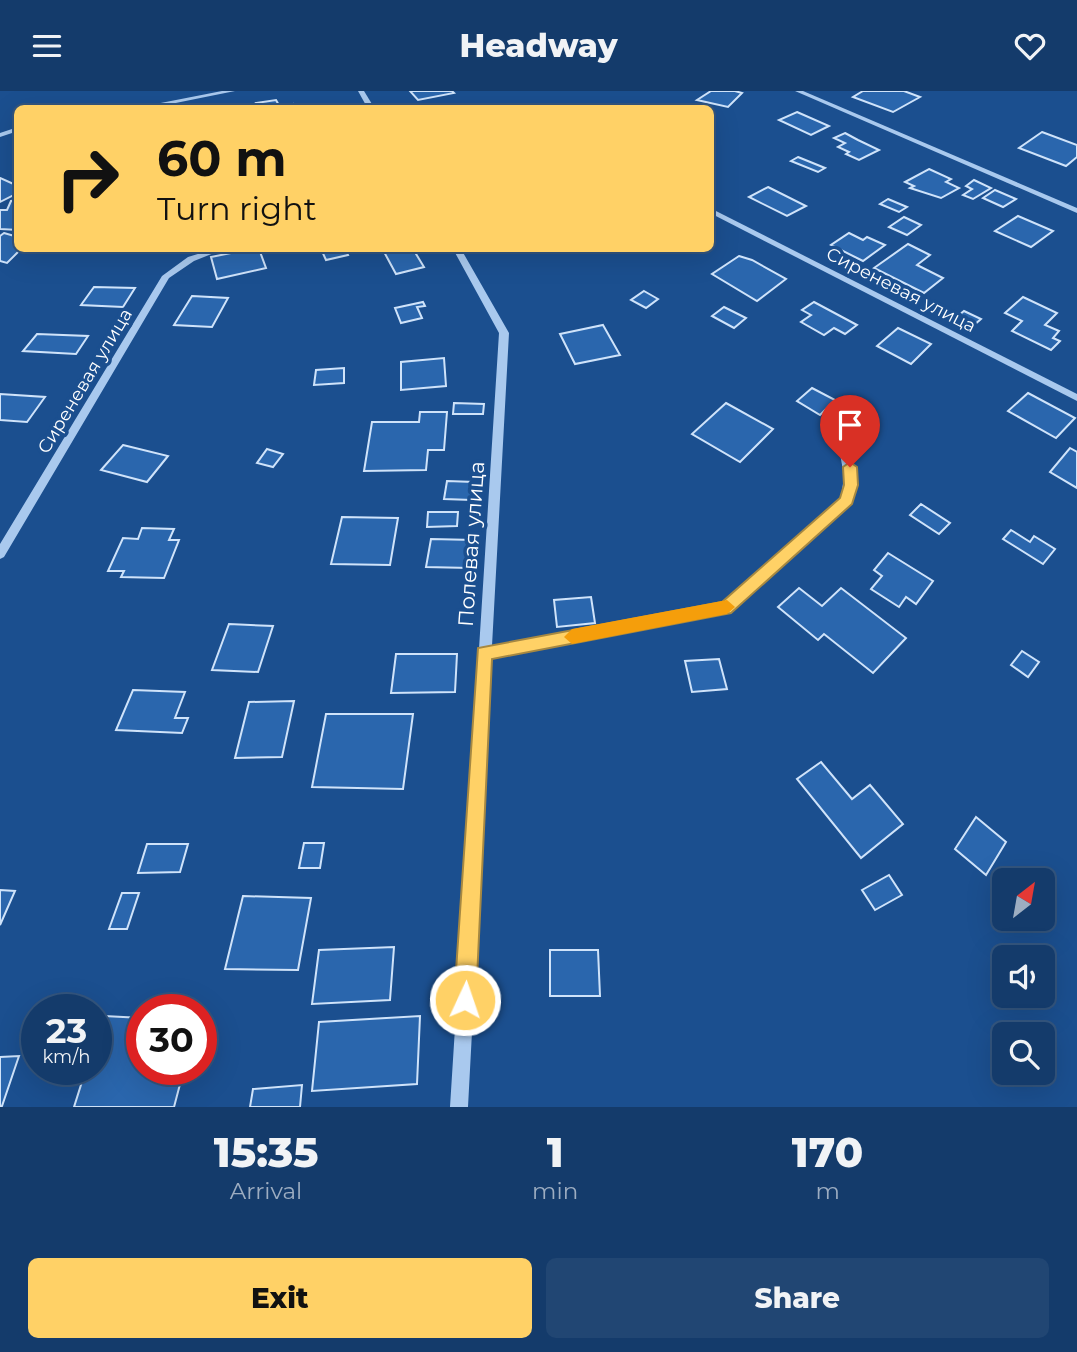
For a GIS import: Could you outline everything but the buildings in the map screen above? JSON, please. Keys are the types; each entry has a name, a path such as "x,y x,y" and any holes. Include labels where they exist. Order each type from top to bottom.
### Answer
{"street":[{"path":"155,105 232,91"},
{"path":"798,91 1077,211"},
{"name":"Сиреневая улица","path":"714,212 1077,398"},
{"name":"Сиреневая улица","path":"0,554 166,276 191,259 211,252"},
{"name":"Полевая улица","path":"459,252 504,333 502,416 484,653 460,1107"},
{"path":"484,653 726,608 846,501 851,485 850,467 842,437"}],"slow traffic":[{"path":"572,637 727,607"}],"route":[{"path":"465,1000 484,653 726,608 846,501 851,485 850,467"}]}
